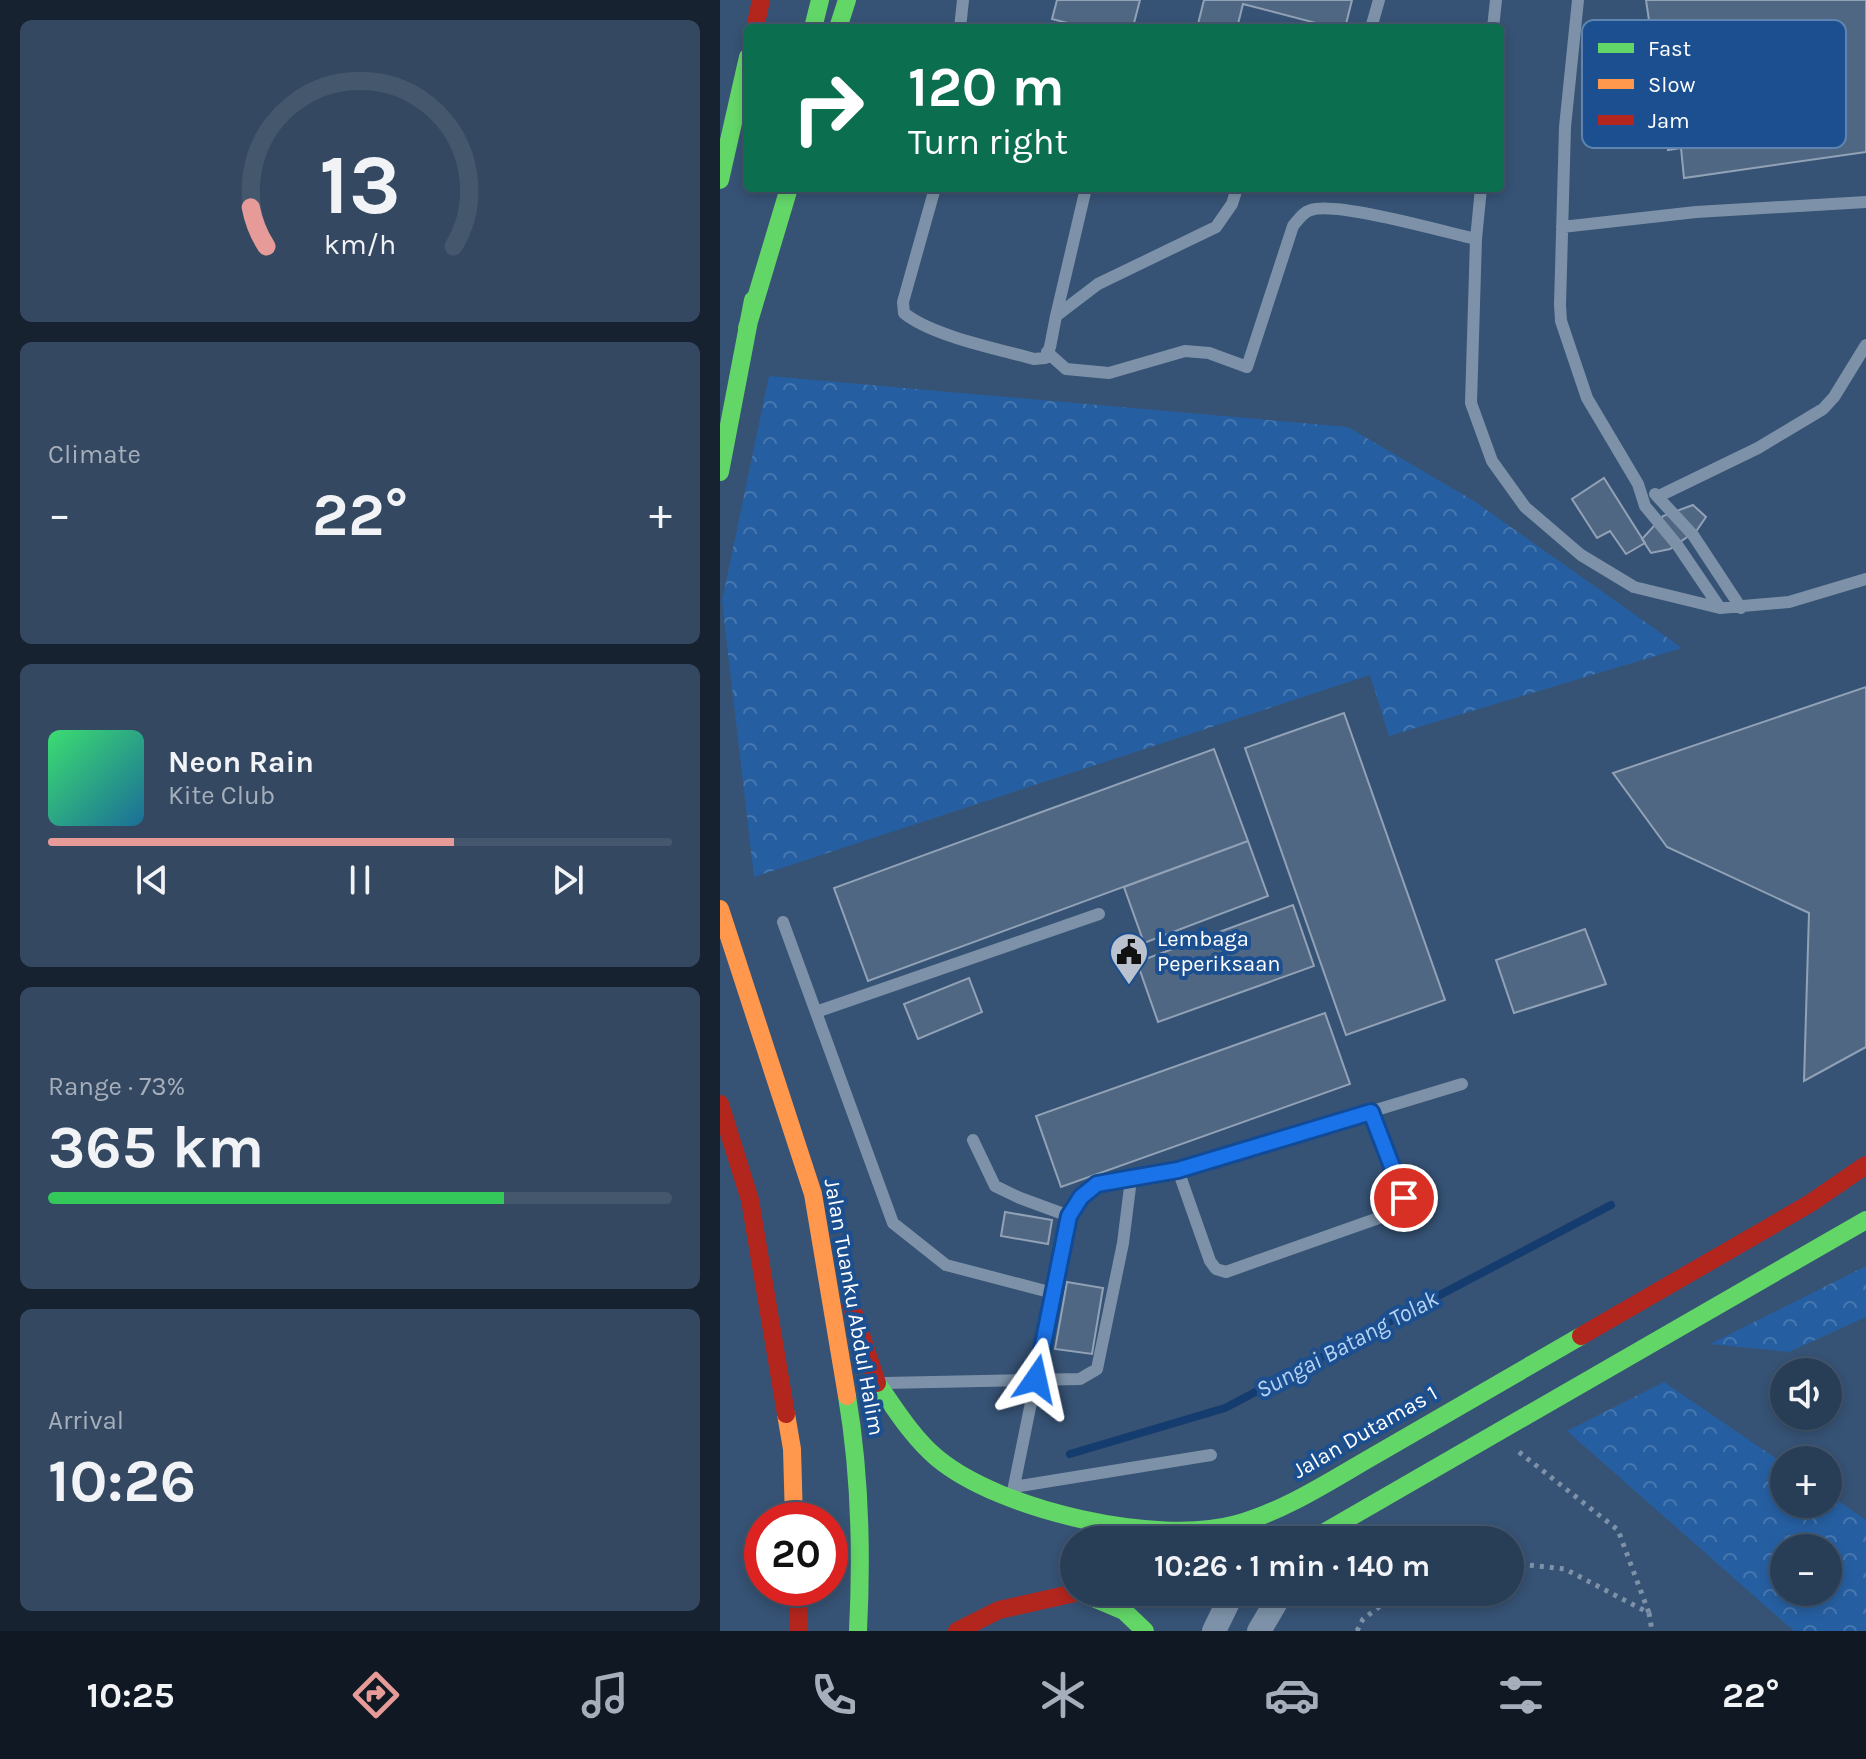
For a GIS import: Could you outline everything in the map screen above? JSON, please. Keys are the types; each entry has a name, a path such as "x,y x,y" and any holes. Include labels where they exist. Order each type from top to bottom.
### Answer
{"main road":[{"path":"756,24 761,0"},
{"path":"814,24 820,0"},
{"path":"839,24 847,0"},
{"path":"720,180 744,75"},
{"path":"720,472 776,192"},
{"path":"747,328 788,192"},
{"name":"Jalan Tuanku Abdul Halim","path":"720,909 813,1194 854,1438 861,1569 858,1631"},
{"path":"720,1104 750,1200 792,1449 793,1502"},
{"name":"Jalan Dutamas 1","path":"1248,1526 1809,1204 1866,1165"},
{"name":"Jalan Dutamas 1","path":"813,1194 877,1383 915,1437 940,1461 977,1485 1122,1526"},
{"path":"1336,1526 1866,1220"},
{"path":"957,1631 999,1610 1060,1596"},
{"path":"798,1606 799,1631"},
{"path":"1114,1606 1126,1611 1141,1623 1145,1631"}],"street":[{"path":"1307,1494 1313,1526"},
{"path":"1214,1631 1226,1606"},
{"path":"1259,1631 1274,1606"}],"lane":[{"path":"960,24 963,0"},
{"path":"1372,24 1379,0"},
{"path":"1493,24 1496,0"},
{"path":"1578,0 1565,127 1561,321 1587,398 1638,484 1645,506 1678,546 1720,608"},
{"path":"934,192 903,302 904,313 913,320 971,342 1034,359 1045,358 1047,352 1085,192"},
{"path":"1056,316 1109,278 1216,227 1232,204 1236,192"},
{"path":"1481,192 1476,239 1471,403 1492,461 1525,507 1581,555 1634,587 1720,608 1789,602 1866,579"},
{"path":"1562,227 1696,212 1866,202"},
{"path":"1047,352 1066,369 1109,373 1185,351 1209,353 1247,367 1293,226 1308,210 1344,209 1476,239"},
{"path":"1659,496 1758,448 1823,409 1834,397 1866,345"},
{"path":"1638,484 1659,496 1693,535 1741,608"},
{"path":"816,1012 1099,914"},
{"path":"783,922 893,1223 946,1265 1053,1293"},
{"path":"1211,1455 1012,1493 1069,1216 1081,1197 1097,1184 1178,1170 1462,1084"},
{"path":"1178,1170 1210,1261 1216,1269 1226,1272 1390,1214 1401,1206 1404,1198 1371,1112"},
{"path":"973,1140 995,1186 1069,1216"},
{"path":"877,1383 1080,1379 1097,1369 1123,1243 1131,1179"}],"path":[{"path":"1527,1457 1618,1530 1649,1613 1652,1631"},
{"path":"1524,1565 1565,1569 1649,1613"},
{"path":"1357,1631 1363,1619 1380,1606"}],"green space":[{"path":"769,376 1348,427 1474,501 1682,648 1389,736 1370,675 754,877 722,601"},
{"path":"1866,1266 1866,1317 1789,1352 1710,1344"},
{"path":"1664,1382 1770,1454 1770,1518 1842,1518 1842,1504 1866,1520 1866,1631 1794,1631 1567,1431"}],"building":[{"path":"1057,0 1140,0 1134,24 1071,24 1052,19"},
{"path":"1204,0 1352,0 1346,24 1320,24 1243,4 1238,24 1198,24"},
{"path":"1646,0 1866,0 1866,152 1684,178 1681,148 1846,148 1846,20 1649,20"},
{"path":"1604,478 1645,543 1626,554 1610,531 1597,538 1572,499"},
{"path":"1693,505 1706,517 1697,530 1670,549 1651,553 1642,539 1663,516"},
{"path":"1866,687 1866,1047 1804,1081 1809,913 1667,847 1613,773"},
{"path":"1344,713 1445,1000 1346,1035 1245,748"},
{"path":"1214,749 1248,841 868,981 834,888"},
{"path":"1248,841 1268,896 1144,943 1124,887"},
{"path":"1293,905 1314,966 1158,1022 1137,962"},
{"path":"1585,929 1606,984 1514,1013 1496,960"},
{"path":"969,978 982,1012 918,1039 904,1004"},
{"path":"1325,1013 1350,1084 1061,1187 1036,1116"},
{"path":"1005,1212 1052,1220 1048,1244 1001,1236"},
{"path":"1067,1282 1103,1288 1092,1354 1055,1349"}],"waterway":[{"name":"Sungai Batang Tolak","path":"1070,1454 1225,1408 1611,1205"}],"traffic: fast":[{"path":"814,24 820,0"},
{"path":"839,24 847,0"},
{"path":"720,180 744,75"},
{"path":"747,328 788,192"},
{"path":"720,472 753,300"},
{"path":"1335,1526 1866,1220"},
{"path":"877,1383 928,1450 965,1477 1000,1494 1039,1508 1124,1527 1204,1530 1256,1518 1292,1502 1581,1336"},
{"path":"847,1396 859,1513 858,1631"},
{"path":"1112,1606 1124,1611 1145,1631"}],"traffic: slow":[{"path":"720,909 813,1194 847,1396"},
{"path":"786,1414 792,1449 793,1502"}],"traffic: jam":[{"path":"756,24 761,0"},
{"path":"720,1104 750,1200 786,1414"},
{"path":"1581,1336 1809,1204 1866,1165"},
{"path":"850,1302 877,1383"},
{"path":"957,1631 999,1610 1060,1596"},
{"path":"798,1606 799,1631"}],"place":[{"name":"Lembaga Peperiksaan","path":"1129,986"}],"route":[{"path":"1036,1379 1069,1216 1081,1197 1097,1184 1178,1170 1371,1112 1404,1198"}]}
